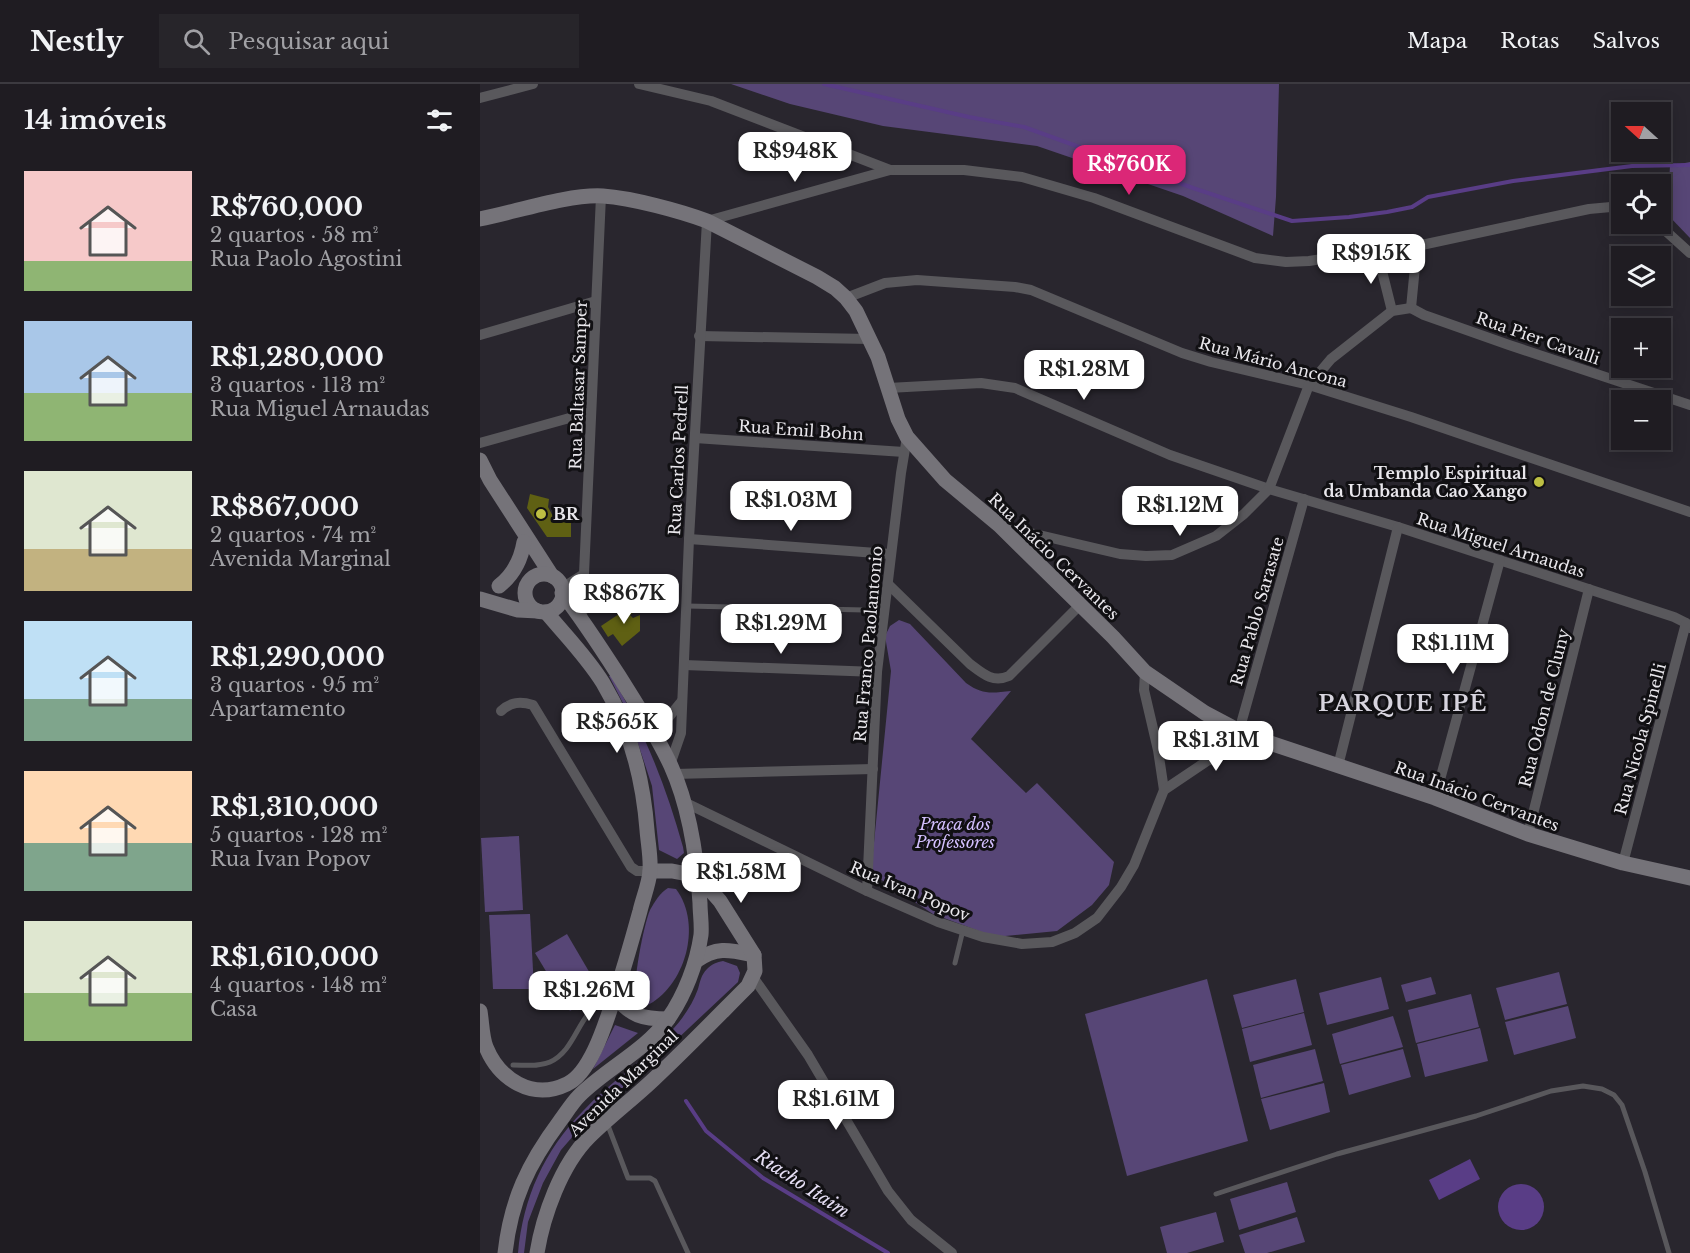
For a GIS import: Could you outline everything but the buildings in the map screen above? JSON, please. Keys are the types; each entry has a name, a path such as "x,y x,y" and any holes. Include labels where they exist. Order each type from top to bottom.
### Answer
{"main road":[{"name":"Rua Inácio Cervantes","path":"480,219 565,200 601,196 624,199 707,221 817,277 835,288 856,311 878,357 906,444 999,525 1145,672 1205,713 1261,740 1435,798 1528,834 1623,863 1690,878"},
{"name":"Avenida Marginal","path":"480,460 524,538 541,557 582,618 650,727 672,769 684,802 698,876 701,932 696,961 668,1019 650,1039 579,1096 549,1136 523,1180 514,1204 505,1253"},
{"path":"524,538 525,566 530,580"},
{"path":"499,586 513,572 524,538"},
{"path":"480,589 530,580 541,574 559,586 558,606 543,612 518,610"},
{"path":"480,1011 485,1045 495,1065 506,1077 532,1089 549,1089 568,1084 580,1073 606,1025 625,968 650,871 643,792 635,756 619,715 603,682 570,640 543,612 531,606 526,597 526,586 530,580"},
{"path":"480,599 534,617 570,640"},
{"path":"650,871 672,871 698,876 720,901 754,955 753,977"},
{"path":"696,961 713,951 720,950 754,955"},
{"name":"Avenida Marginal","path":"537,1253 552,1198 569,1165 587,1138 653,1080 748,986 753,977"},
{"path":"614,998 637,1015 651,1019 668,1019"}],"street":[{"path":"480,98 533,84"},
{"path":"639,84 711,101 891,170"},
{"path":"707,221 891,170 964,170 1022,177 1094,198 1255,258 1286,262 1417,246 1589,208 1611,207"},
{"name":"Rua Baltasar Samper","path":"582,618 601,196"},
{"name":"Rua Carlos Pedrell","path":"672,769 681,733 685,606 707,221"},
{"path":"1669,234 1690,253"},
{"path":"999,525 1120,554 1172,555 1216,536 1244,514 1269,489 1276,465 1310,385 1338,353 1392,311 1411,308 1417,246"},
{"path":"1372,251 1382,271 1392,311"},
{"name":"Rua Mário Ancona","path":"846,298 885,283 898,281 917,280 1015,286 1047,295 1182,353 1310,385 1690,512"},
{"path":"480,336 596,301"},
{"name":"Rua Pier Cavalli","path":"1411,308 1424,315 1509,345 1690,405"},
{"path":"699,336 870,339"},
{"name":"Rua Miguel Arnaudas","path":"888,388 981,383 1015,388 1170,454 1269,489 1500,560 1674,617 1688,625"},
{"path":"480,444 591,412"},
{"name":"Rua Emil Bohn","path":"695,438 906,444"},
{"name":"Rua Franco Paolantonio","path":"867,891 877,672 889,585 890,554 906,444"},
{"name":"Rua Pablo Sarasate","path":"1239,731 1304,499"},
{"path":"1338,766 1398,527"},
{"path":"689,539 890,554"},
{"path":"1435,798 1500,560"},
{"path":"559,586 584,574"},
{"path":"889,585 970,664 984,675 994,679 1009,676 1080,605"},
{"name":"Rua Odon de Cluny","path":"1528,834 1589,589"},
{"name":"Rua Nicola Spinelli","path":"1623,863 1688,625"},
{"path":"684,665 877,672"},
{"path":"1145,672 1144,690 1158,750 1164,790 1207,761 1261,740"},
{"path":"650,727 668,718 682,701"},
{"path":"501,711 507,705 515,702 533,705 630,867 637,871 650,871"},
{"path":"672,769 873,769"},
{"name":"Rua Ivan Popov","path":"684,802 867,891 938,922 983,937 1022,944 1052,942 1075,933 1097,918 1121,887 1134,865 1164,790"},
{"path":"753,977 808,1055 888,1191 912,1220 952,1253"}],"lane":[{"path":"685,606 865,610"},
{"path":"955,963 963,930"},
{"path":"513,1065 539,1065 550,1062 568,1047 596,1004 614,998"},
{"path":"1216,1194 1337,1154 1476,1116 1551,1092 1583,1086 1602,1089 1614,1095 1622,1105 1669,1253"},
{"path":"606,1122 628,1178 655,1180 688,1253"}],"green space":[{"path":"731,84 1279,84 1273,236 1183,196 1037,146 883,126 790,104"},
{"path":"1690,162 1690,238 1671,218 1670,166"},
{"name":"Praça dos Professores","path":"899,620 910,624 972,687 987,692 1011,691 971,739 1026,793 1037,783 1114,862 1109,885 1092,905 1057,931 995,937 933,914 871,873 891,671 885,636 890,626"},
{"path":"609,676 634,717 661,780 683,847 684,853 677,859 659,850 652,786 628,713"},
{"path":"519,836 523,910 485,912 481,838"},
{"path":"668,888 676,889 684,904 689,937 686,954 671,985 660,997 646,1006 635,1000 639,955 650,910 658,897"},
{"path":"530,914 534,989 493,989 489,915"},
{"path":"567,934 601,992 570,1011 535,953"},
{"path":"723,961 737,966 740,973 738,982 641,1073 593,1113 561,1150 543,1183 528,1222 524,1253 518,1253 530,1194 557,1142 594,1100 674,1028 691,1005 705,971"},
{"path":"1559,972 1567,1004 1505,1020 1496,988"},
{"path":"1381,977 1389,1009 1327,1025 1319,993"},
{"path":"1431,977 1436,994 1406,1002 1401,985"},
{"path":"1207,979 1248,1141 1127,1176 1085,1014"},
{"path":"1296,979 1304,1012 1242,1028 1233,995"},
{"path":"1471,994 1479,1027 1416,1043 1408,1010"},
{"path":"1568,1006 1576,1038 1514,1055 1505,1022"},
{"path":"1304,1013 1312,1045 1250,1062 1242,1029"},
{"path":"1393,1016 1403,1047 1340,1064 1332,1034"},
{"path":"615,1025 638,1033 593,1069"},
{"path":"1480,1028 1488,1061 1425,1077 1417,1044"},
{"path":"1315,1049 1323,1081 1261,1098 1253,1065"},
{"path":"1403,1049 1411,1077 1349,1095 1341,1065"},
{"path":"1324,1083 1330,1112 1270,1130 1261,1099"},
{"path":"1287,1182 1296,1212 1239,1230 1230,1199"},
{"path":"1216,1212 1224,1242 1187,1253 1167,1253 1160,1227"},
{"path":"1297,1217 1305,1242 1267,1253 1245,1253 1239,1235"}],"shaded area":[{"path":"1470,1159 1480,1179 1439,1200 1429,1180"},
{"path":"1521,1184 1537,1191 1544,1207 1537,1223 1521,1230 1505,1223 1498,1207 1505,1191"}],"waterway":[{"path":"824,84 1024,127 1292,221 1387,212 1412,207 1428,197 1513,181 1632,166 1690,165"},
{"name":"Riacho Itaim","path":"686,1101 706,1131 763,1178 888,1253"}],"place":[{"name":"Templo Espiritual da Umbanda Cao Xango","path":"1539,482"},
{"name":"BR","path":"541,514"}],"district":[{"name":"PARQUE IPÊ","path":"1403,703"}]}
